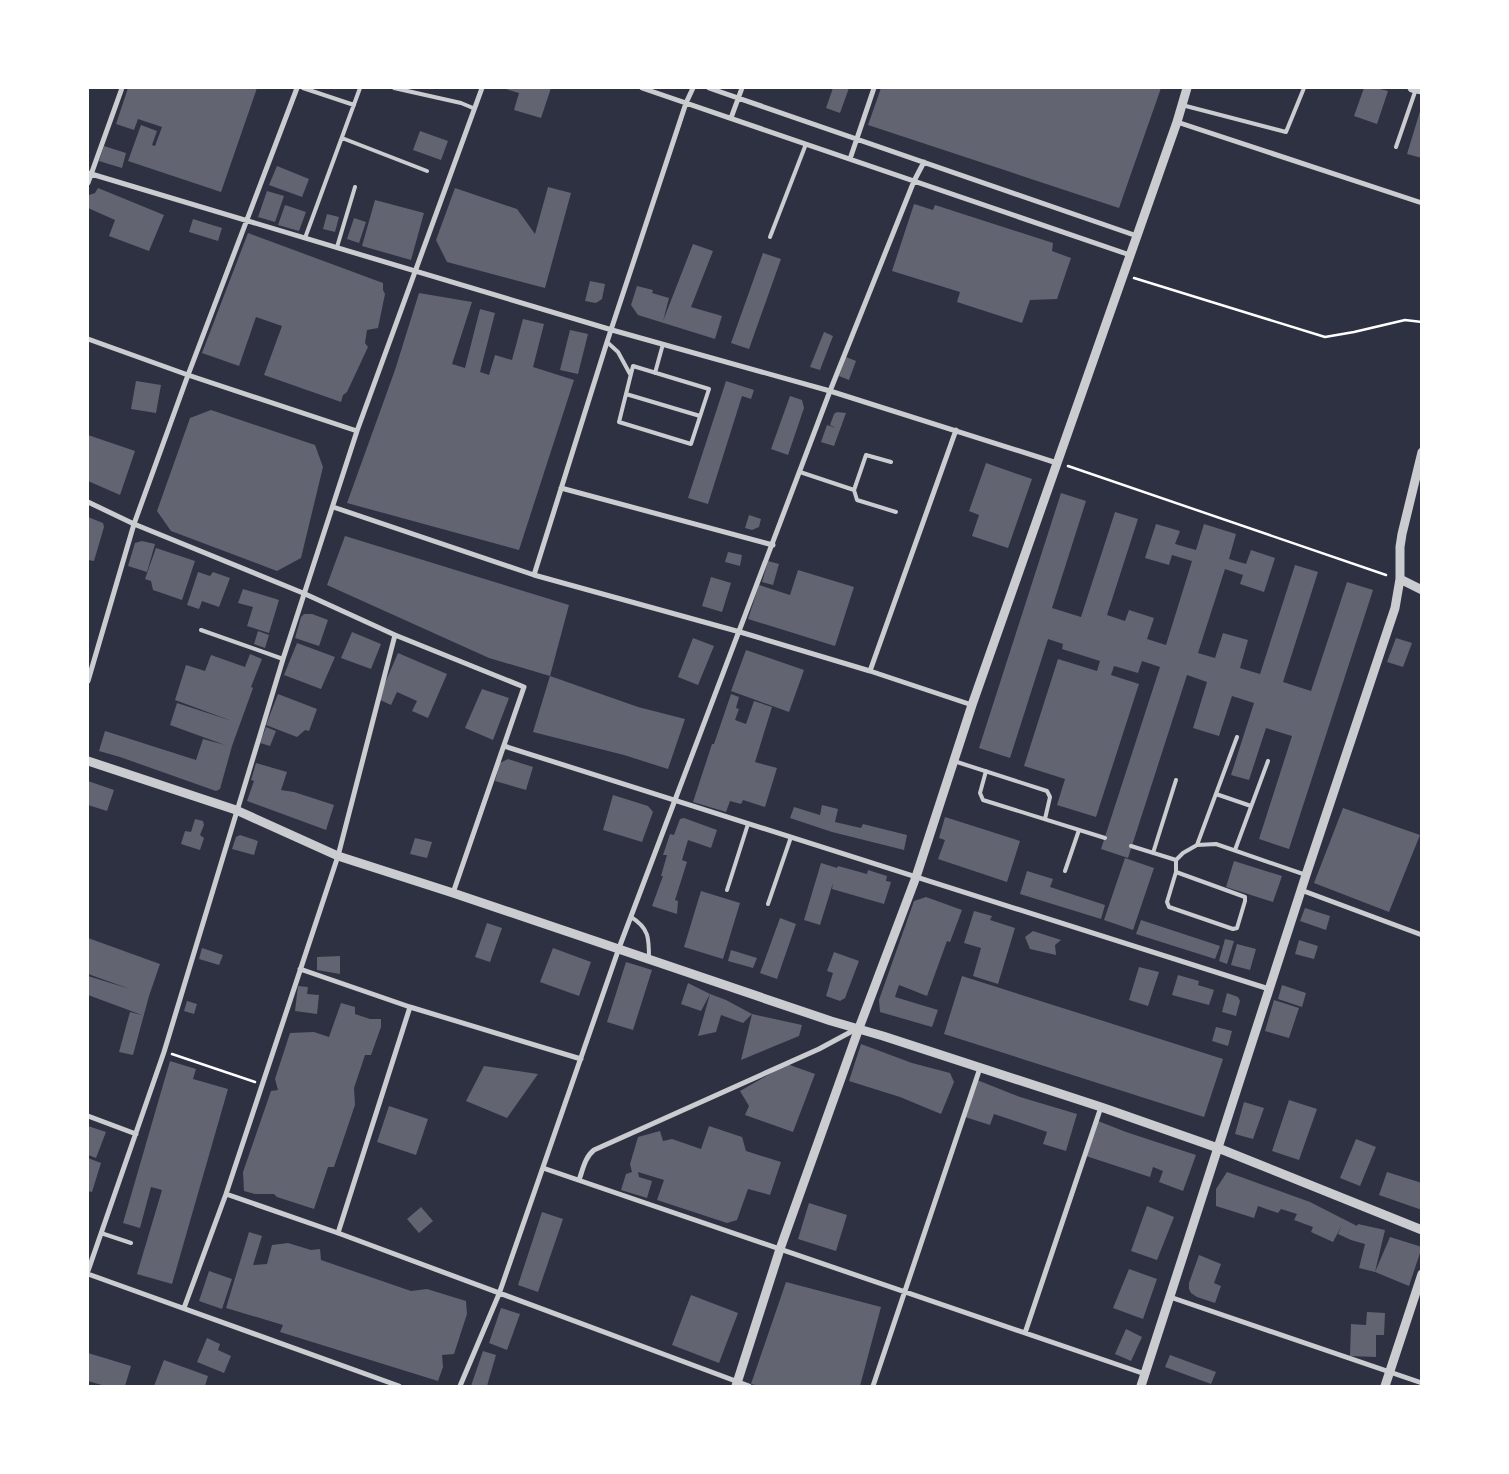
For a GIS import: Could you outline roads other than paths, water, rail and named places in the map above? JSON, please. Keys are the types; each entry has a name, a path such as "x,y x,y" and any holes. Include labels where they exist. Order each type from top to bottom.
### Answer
{"street":[{"path":"88,183 89,173 122,88"},
{"path":"88,681 134,524 188,375 297,88"},
{"path":"399,1386 88,1272 164,1052 303,593 357,431 473,108 482,88"},
{"path":"642,88 1130,255"},
{"path":"534,576 608,342 686,103 693,88"},
{"path":"709,88 1137,236"},
{"path":"731,118 742,88"},
{"path":"850,159 874,88"},
{"path":"737,1385 780,1249 859,1028 916,878 972,705 1061,464 1123,274 1177,122 1187,88"},
{"path":"1177,122 1422,202"},
{"path":"460,1386 499,1294 619,948 830,391 914,181 924,162"},
{"path":"89,173 612,330 830,391 1061,464"},
{"path":"88,339 188,375 357,431"},
{"path":"870,671 956,430"},
{"path":"1141,1386 1306,875 1395,608 1400,580 1402,534 1422,452"},
{"path":"562,488 773,545"},
{"path":"88,502 134,524 303,593 394,635 524,687 453,893"},
{"path":"333,507 534,576 740,632 870,671 972,705"},
{"path":"1400,580 1422,590"},
{"path":"184,1308 226,1194 338,856 394,635"},
{"path":"504,746 1270,989"},
{"path":"88,761 236,810 338,856 649,958 831,1021 859,1028 1101,1107 1218,1148 1422,1230"},
{"path":"1302,890 1422,935"},
{"path":"300,969 410,1007 581,1059"},
{"path":"338,1233 410,1007"},
{"path":"579,1180 589,1154 594,1150 819,1049 859,1028"},
{"path":"873,1386 980,1068"},
{"path":"1025,1333 1101,1107"},
{"path":"88,1116 136,1134"},
{"path":"543,1168 1145,1374"},
{"path":"226,1194 338,1233 737,1385 749,1386"},
{"path":"1385,1386 1422,1274"},
{"path":"1170,1297 1422,1383"}],"lane":[{"path":"303,88 354,105"},
{"path":"305,238 360,88"},
{"path":"394,88 461,103 473,108"},
{"path":"1182,105 1286,132 1304,88"},
{"path":"1396,147 1417,89"},
{"path":"342,138 427,171"},
{"path":"770,237 806,144"},
{"path":"337,247 355,187"},
{"path":"608,342 618,352 631,375"},
{"path":"655,373 663,344"},
{"path":"633,366 655,373 709,389 691,444 619,422 633,366"},
{"path":"626,394 700,416"},
{"path":"891,462 866,454 854,490 857,500 896,512"},
{"path":"800,472 854,490"},
{"path":"201,630 283,659"},
{"path":"1197,845 1237,737"},
{"path":"954,761 1049,793 1050,797 1045,819"},
{"path":"1235,850 1268,761"},
{"path":"986,771 980,793 983,800 1105,838"},
{"path":"1154,853 1176,780"},
{"path":"1216,794 1251,806"},
{"path":"727,890 748,824"},
{"path":"1066,871 1079,830"},
{"path":"768,904 790,837"},
{"path":"1176,872 1245,897 1246,901 1237,928 1233,929 1169,907 1167,902 1176,872 1176,860 1183,853 1197,845 1216,844 1306,875"},
{"path":"1132,846 1176,860"},
{"path":"631,917 646,929 649,942 649,958"},
{"path":"101,1233 131,1243"}]}
